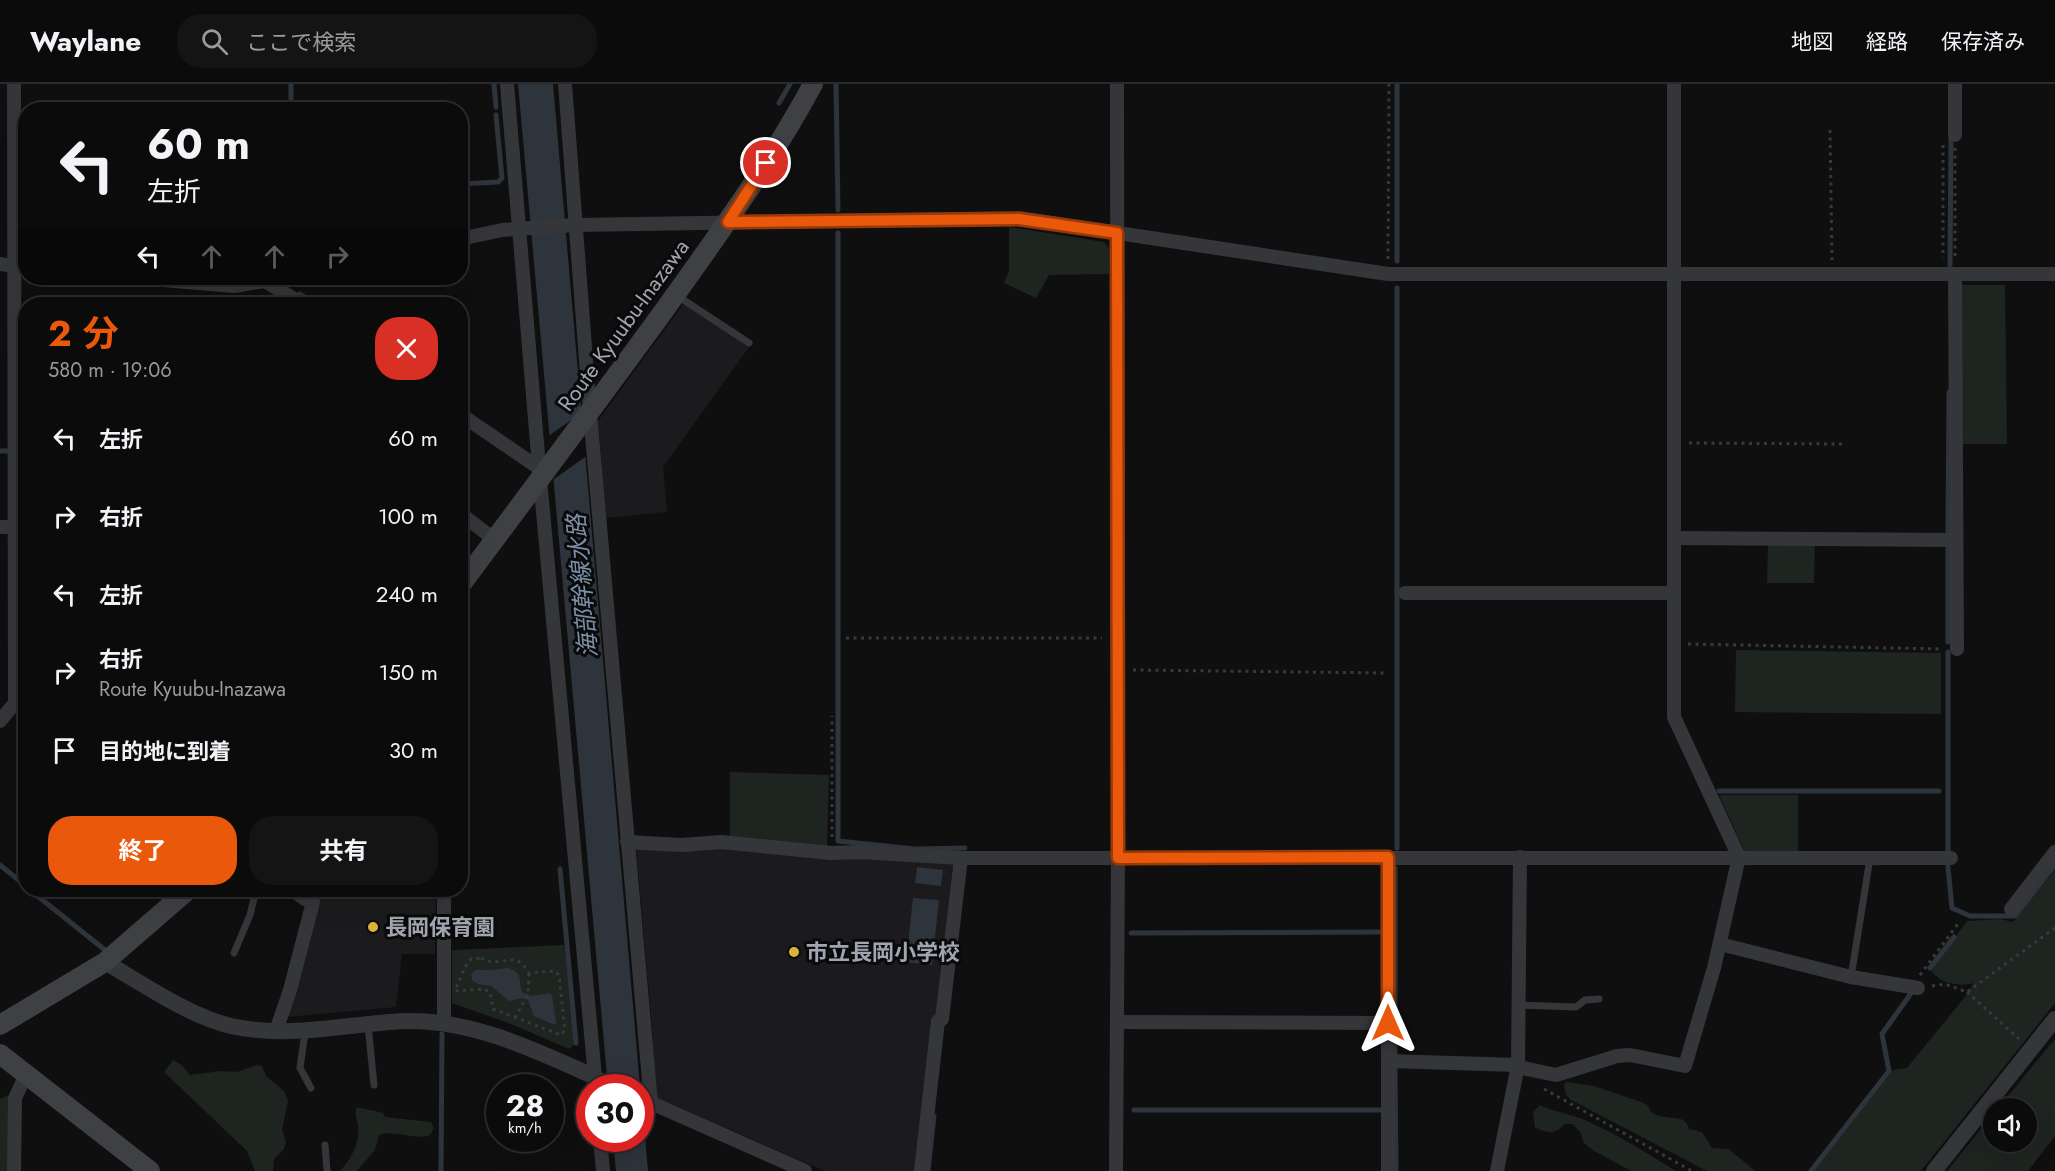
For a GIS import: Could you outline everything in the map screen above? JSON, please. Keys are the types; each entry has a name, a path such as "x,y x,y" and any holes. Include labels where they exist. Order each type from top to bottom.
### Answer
{"main road":[{"name":"Route Kyuubu-Inazawa","path":"468,575 543,472 587,417 728,222 792,123 813,84"},
{"path":"0,1025 105,962 180,897"},
{"path":"0,1053 150,1171"}],"street":[{"path":"14,84 18,207"},
{"path":"507,84 523,228 543,472 602,1074"},
{"path":"565,84 572,225 587,417 627,842 644,1074"},
{"path":"1116,1171 1117,84"},
{"path":"1388,1061 1518,1066 1556,1075 1617,1056 1630,1055 1685,1066 1720,944 1739,857 1674,717 1674,84"},
{"path":"1955,84 1955,133"},
{"path":"468,237 502,230 572,225 1019,219 1388,274 2055,274"},
{"path":"0,264 18,268"},
{"path":"0,270 18,268"},
{"path":"1949,274 1957,649"},
{"path":"271,285 288,297"},
{"path":"468,420 543,472"},
{"path":"468,519 495,540"},
{"path":"0,527 18,526"},
{"path":"1674,538 1956,540"},
{"path":"1405,593 1674,593"},
{"path":"0,721 18,705"},
{"path":"627,842 682,845 721,842 831,853 860,852 961,858 1951,858"},
{"path":"2011,909 2055,852"},
{"path":"1388,857 1388,1171"},
{"path":"1497,1171 1518,1066 1520,857"},
{"path":"921,1171 938,1021 942,1019 961,858"},
{"path":"276,1030 290,990 313,902 310,897"},
{"path":"444,897 444,1024"},
{"path":"1720,944 1851,977 1915,987"},
{"path":"105,962 198,1014 229,1025 255,1030 276,1030 406,1021 444,1024 486,1033 537,1052 582,1074"},
{"path":"1934,1171 2055,1019"},
{"path":"1117,1022 1388,1023"},
{"path":"14,1171 15,1098 26,1075"},
{"path":"654,1104 805,1171"},
{"path":"601,1152 603,1171"}],"lane":[{"path":"676,294 749,343"},
{"path":"1851,977 1870,858"},
{"path":"234,953 250,915 254,897"},
{"path":"1519,1005 1576,1007 1585,1000 1599,999"},
{"path":"368,1024 374,1085"},
{"path":"305,1029 300,1068 311,1088"},
{"path":"325,1145 327,1171"}],"path":[{"path":"1388,274 1389,84"},
{"path":"1830,130 1833,274"},
{"path":"1942,131 1955,133 1949,274 1942,131"},
{"path":"1674,443 1843,444"},
{"path":"846,638 1116,638"},
{"path":"1674,644 1957,649"},
{"path":"1117,670 1386,673"},
{"path":"831,853 832,716"},
{"path":"1915,987 1960,921"},
{"path":"1967,992 2055,928"},
{"path":"515,1018 528,994 529,973 518,960 509,959 495,963 481,958 471,959 455,991 484,989 490,992 493,1009 515,1018 561,1035 565,1030 559,975 555,971 529,973"},
{"path":"1915,987 1945,984 1967,992 2016,1036"},
{"path":"1543,1089 1692,1171"}],"shaded area":[{"path":"1009,227 1104,242 1109,248 1109,274 1049,275 1036,298 1004,283 1009,271"},
{"path":"1960,285 2005,285 2007,444 1961,444"},
{"path":"684,303 749,347 663,467 667,512 606,518 598,421"},
{"path":"1768,542 1815,543 1814,583 1767,583"},
{"path":"1736,650 1941,653 1941,714 1735,712"},
{"path":"730,772 829,775 827,848 730,839"},
{"path":"1719,795 1798,795 1798,852 1748,852 1744,850"},
{"name":"市立長岡小学校","path":"721,845 953,864 918,1171 825,1171 657,1098 650,1040 653,1039 636,847"},
{"path":"2055,870 2055,1003 1921,1171 1814,1171 1893,1070 1907,1068 1974,983 1963,985 1951,983 1939,978 1931,970 1967,921 2000,919 2013,922"},
{"name":"長岡保育園","path":"436,897 435,954 402,954 396,1007 286,1017 310,898"},
{"path":"564,945 575,1044 569,1049 511,1024 452,1003 452,950"},
{"path":"2055,1039 2055,1136 2028,1171 1947,1171 1983,1126 1983,1152 2037,1152 2037,1098 2006,1098"},
{"path":"173,1060 182,1065 190,1075 221,1071 237,1072 257,1065 262,1066 266,1076 284,1091 288,1101 282,1130 286,1141 284,1149 274,1159 273,1171 255,1171 247,1151 164,1072"},
{"path":"1567,1082 1594,1086 1641,1102 1659,1116 1683,1120 1689,1129 1702,1132 1712,1148 1729,1149 1755,1171 1707,1171 1571,1100 1566,1095 1564,1085"},
{"path":"8,1095 8,1171 0,1171 0,1099"},
{"path":"1540,1105 1600,1127 1676,1171 1631,1171 1594,1151 1583,1142 1581,1133 1573,1124 1565,1124 1551,1132 1535,1128 1533,1112"},
{"path":"357,1107 383,1113 385,1117 431,1122 434,1128 430,1135 418,1137 392,1133 379,1135 375,1150 357,1171 340,1171 356,1145"}],"water":[{"name":"海部幹線水路","path":"518,84 553,84 639,1074 607,1074"},
{"path":"917,867 943,870 941,886 915,883"},
{"path":"913,898 939,900 932,965 906,962"},
{"path":"508,968 519,975 523,993 532,996 549,993 552,995 555,1025 534,1016 528,1000 522,998 509,1001 491,986 478,984 472,980 471,975 475,970"},
{"path":"614,1152 646,1152 648,1171 616,1171"}],"pier":[{"path":"584,411 588,455 550,482 547,437"}],"waterway":[{"path":"291,84 291,102"},
{"path":"494,84 496,107"},
{"path":"779,103 790,84"},
{"path":"836,84 838,210"},
{"path":"1397,84 1397,261"},
{"path":"468,184 498,182 502,178 496,115"},
{"path":"1950,265 1951,136"},
{"path":"838,233 838,841 915,849 965,848"},
{"path":"1397,288 1397,848"},
{"path":"300,294 304,297"},
{"path":"1948,535 1949,392"},
{"path":"0,451 7,451"},
{"path":"1948,547 1948,642"},
{"path":"1948,652 1948,850"},
{"path":"1719,791 1939,791"},
{"path":"0,865 18,880"},
{"path":"1948,867 1952,908 1970,916 2015,916 2055,865"},
{"path":"1395,868 1395,1055"},
{"path":"560,869 576,1043"},
{"path":"39,897 105,950"},
{"path":"1131,933 1381,932"},
{"path":"1930,968 1954,937"},
{"path":"1811,1171 1889,1071 1882,1034 1912,992"},
{"path":"441,1171 442,1034"},
{"path":"1395,1068 1396,1171"},
{"path":"1134,1110 1383,1110"},
{"path":"928,1171 934,1116"}],"place":[{"name":"長岡保育園","path":"373,927"},
{"name":"市立長岡小学校","path":"794,952"}],"route":[{"path":"766,163 728,222 1019,219 1117,233 1118,858 1388,857 1388,1023"}]}
